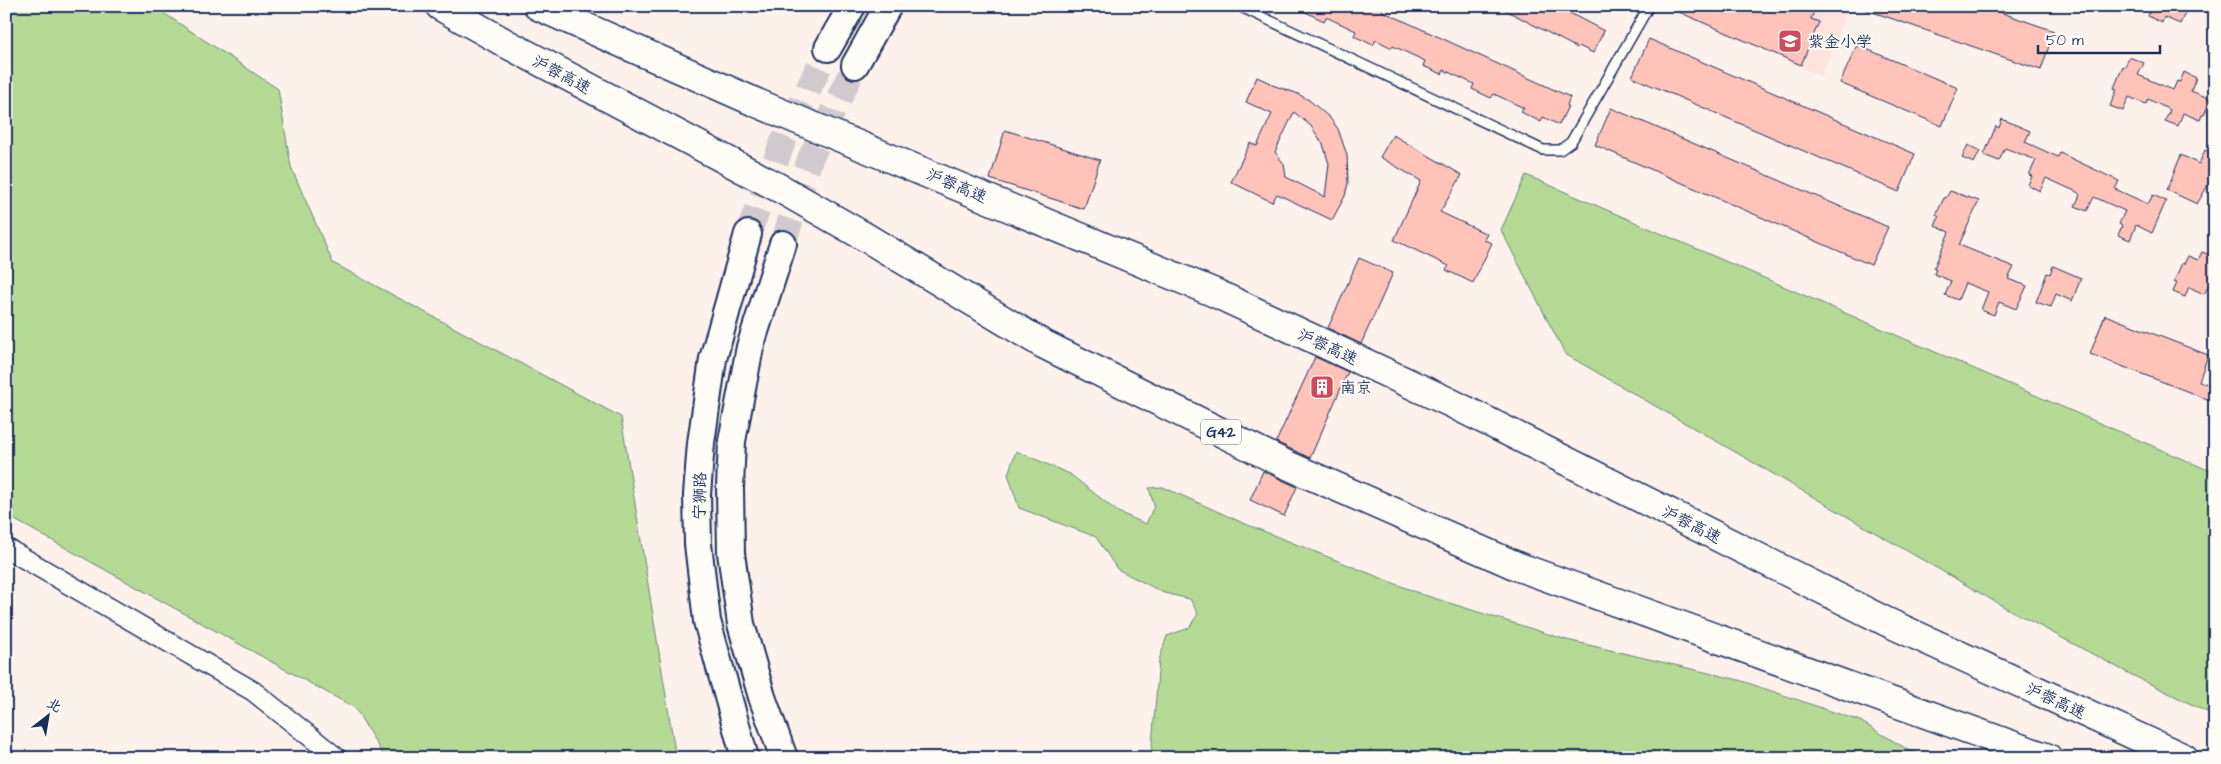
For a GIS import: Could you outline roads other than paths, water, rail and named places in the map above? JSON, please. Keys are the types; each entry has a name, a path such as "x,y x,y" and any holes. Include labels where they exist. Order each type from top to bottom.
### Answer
{"highway":[{"name":"沪蓉高速","path":"440,6 507,44 783,190 1044,344 1287,465 1519,567 2048,758"},
{"name":"沪蓉高速","path":"538,6 757,103 1224,297 1449,402 1887,622 2184,758"}],"main road":[{"path":"828,48 852,6"},
{"path":"855,64 888,6"},
{"name":"宁狮路","path":"745,758 707,621 698,544 697,495 701,443 713,359 748,234"},
{"name":"宁狮路","path":"783,244 750,347 732,441 730,487 731,553 741,624 762,697 784,758"}],"street":[{"path":"6,548 253,691 337,758"}],"lane":[{"path":"1239,6 1543,150 1560,150 1571,142 1649,6"}],"tunnel":[{"path":"748,234 782,144 828,48"},
{"path":"783,244 810,159 855,65"}],"place":[{"name":"紫金小学","path":"1790,41"},
{"name":"南京","path":"1322,387"}]}
